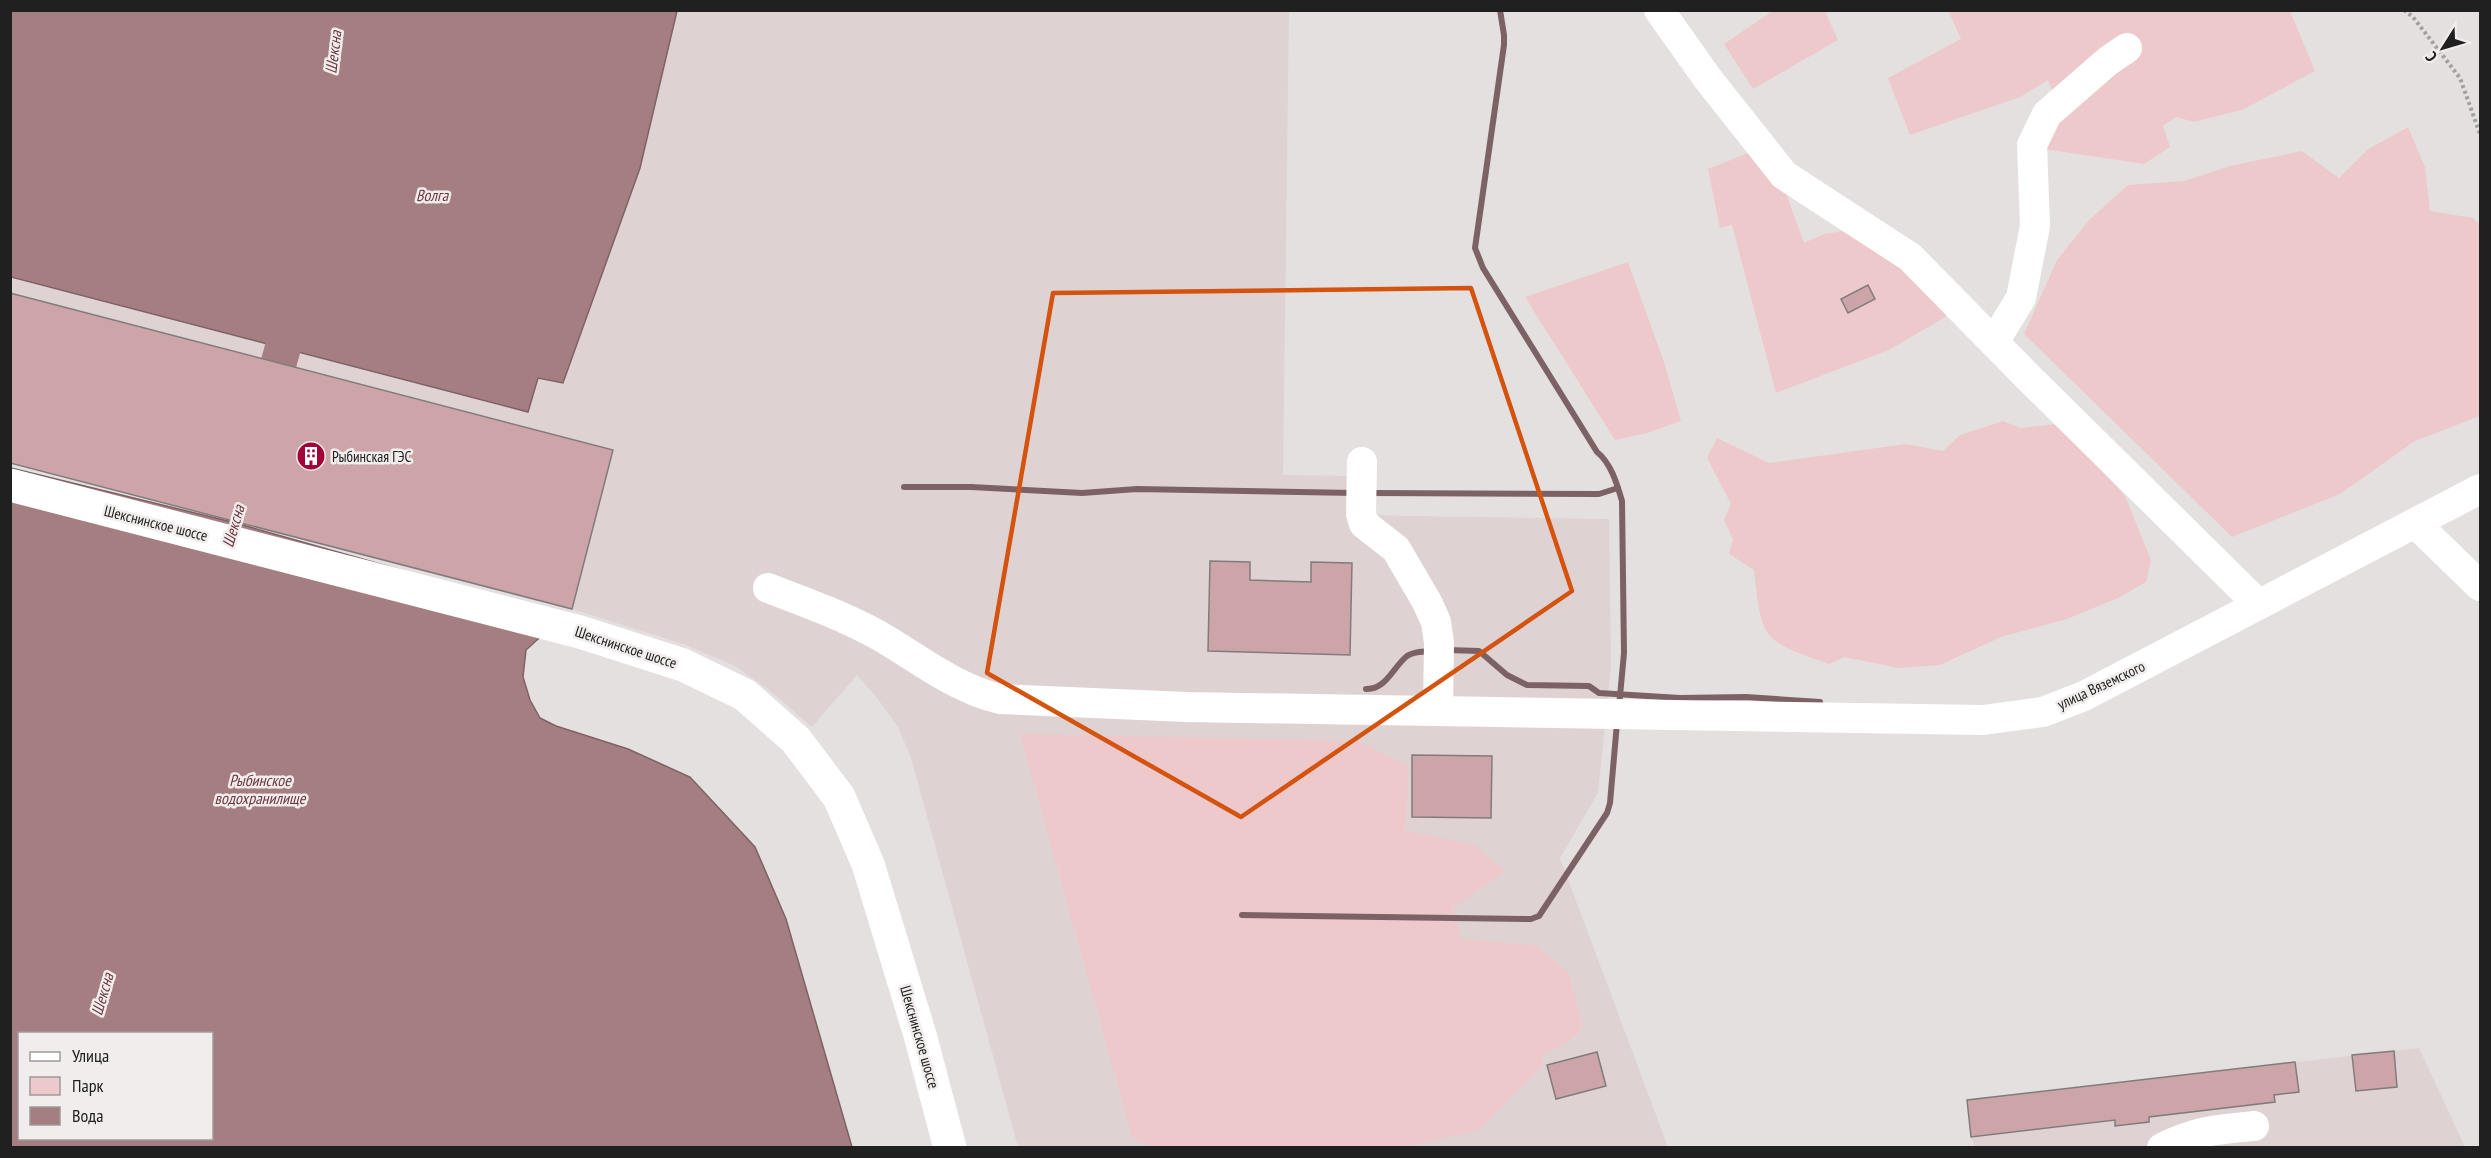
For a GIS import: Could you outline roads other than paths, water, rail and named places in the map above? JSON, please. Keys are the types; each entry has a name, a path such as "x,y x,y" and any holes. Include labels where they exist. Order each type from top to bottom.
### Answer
{"main road":[{"name":"Шекснинское шоссе","path":"10,485 580,632 682,665 745,696 796,740 839,797 868,864 920,1035 950,1148"}],"street":[{"path":"1659,10 1708,79 1784,175 1910,257 2258,604"},
{"path":"1994,342 2021,298 2035,226 2032,145 2047,114 2127,48"},
{"path":"1362,462 1361,514 1364,525 1396,549 1436,622 1439,643 1438,711"},
{"name":"улица Вяземского","path":"768,588 849,621 942,675 982,694 1000,699 1152,706 1958,721 2024,716 2062,704 2107,685 2481,489"},
{"path":"2415,523 2481,586"},
{"path":"2162,1148 2183,1137 2207,1130 2254,1126"}],"water":[{"name":"Волга","path":"11,10 677,11 640,168 563,383 538,378 528,412 11,277"},
{"name":"Рыбинское водохранилище","path":"11,468 232,522 543,610 549,629 526,650 523,677 530,700 540,718 556,726 628,749 690,777 755,847 786,919 852,1147 11,1148"}],"waterway":[{"path":"1500,10 1504,45 1475,248 1483,268 1597,452 1606,462 1618,488 1622,501 1624,653 1619,707"},
{"name":"Шексна","path":"266,409 296,300"},
{"path":"904,487 971,487 1082,493 1137,489 1355,493"},
{"path":"1371,493 1599,494 1618,488"},
{"path":"1447,650 1479,651 1507,675 1527,685 1589,686 1599,693 1680,698 1746,697 1820,702"},
{"path":"1366,689 1379,686 1410,654 1431,651"},
{"path":"1242,915 1531,919 1539,916 1607,813 1610,803 1617,723"}],"place":[{"name":"Рыбинская ГЭС","path":"311,456"}]}
